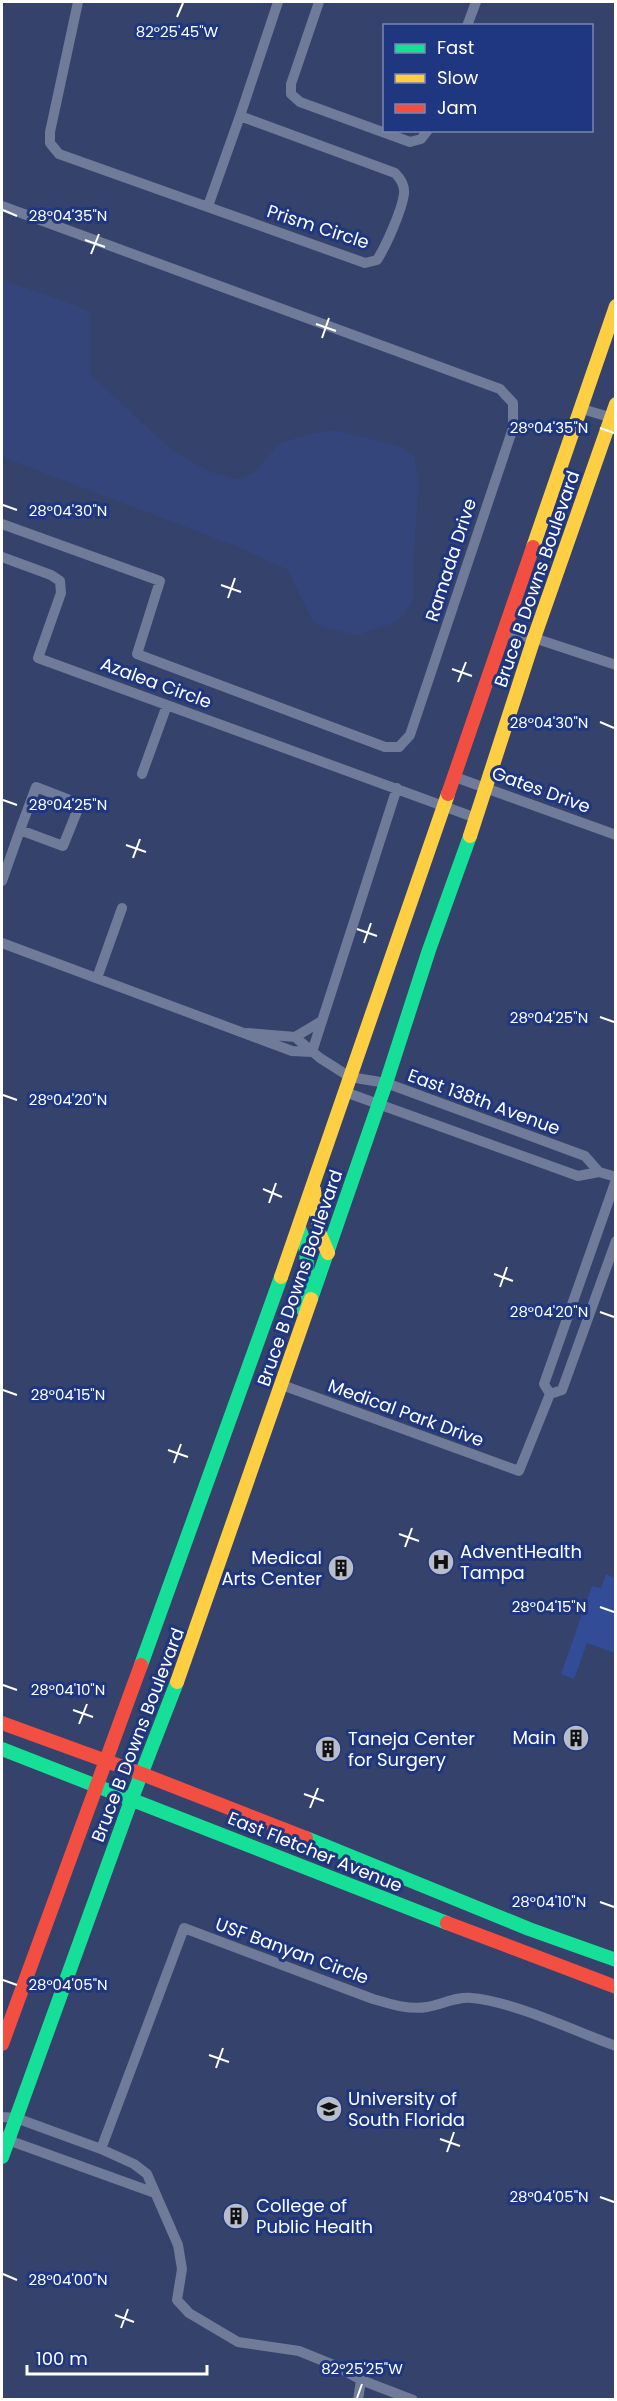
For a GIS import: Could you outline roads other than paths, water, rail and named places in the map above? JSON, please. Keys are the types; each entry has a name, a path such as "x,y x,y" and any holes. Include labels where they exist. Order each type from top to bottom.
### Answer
{"main road":[{"name":"Bruce B Downs Boulevard","path":"2,2044 107,1761 299,1228 582,409 615,306"},
{"name":"Bruce B Downs Boulevard","path":"2,2157 8,2118 195,1634 386,1083 534,638 613,419 615,404"},
{"path":"314,1184 319,1232 328,1253"},
{"path":"294,1350 309,1259 308,1242 299,1228"},
{"name":"East Fletcher Avenue","path":"2,1723 142,1774 378,1866 518,1924 615,1960"},
{"name":"East Fletcher Avenue","path":"2,1749 132,1798 459,1929 615,1987"}],"street":[{"name":"Prism Circle","path":"78,2 50,132 50,143 59,154 365,263 377,260 404,194 402,182 395,173 240,116"},
{"path":"208,206 278,2"},
{"path":"319,2 291,84 291,94 300,102 410,142 421,139 426,132"},
{"path":"468,24 476,2"},
{"name":"Ramada Drive","path":"2,206 500,389 513,403 513,428 410,735 399,747 385,747 137,654 160,581 2,524"},
{"path":"582,409 613,419"},
{"name":"Azalea Circle","path":"2,557 51,575 60,581 61,593 38,658 476,818"},
{"path":"504,633 534,638 615,665"},
{"path":"142,774 167,705"},
{"name":"Gates Drive","path":"455,777 615,835"},
{"path":"2,881 20,830 36,787 80,804 63,846 20,830"},
{"path":"312,1052 398,788"},
{"path":"96,978 122,908"},
{"path":"2,943 292,1051 312,1052"},
{"path":"248,1033 295,1037 320,1022"},
{"path":"295,1037 312,1052 350,1077"},
{"name":"East 138th Avenue","path":"350,1077 386,1083 585,1156 598,1172 615,1179"},
{"name":"East 138th Avenue","path":"345,1092 578,1176 598,1172"},
{"path":"615,1179 544,1384 550,1394 562,1390 615,1241"},
{"name":"Medical Park Drive","path":"282,1385 519,1471 550,1394"},
{"name":"USF Banyan Circle","path":"101,2149 184,1928 373,1999 403,2007 428,2007 448,2000 470,1997 514,2008 615,2046"},
{"path":"8,2118 101,2149 134,2164 147,2174 178,2245 182,2270 177,2300 189,2313 238,2342 299,2351 336,2366 361,2380 413,2400"},
{"path":"5,2138 154,2193"},
{"path":"358,2400 361,2380"}],"place":[{"name":"AdventHealth Tampa","path":"441,1562"},
{"name":"Medical Arts Center","path":"341,1568"},
{"name":"Main","path":"576,1738"},
{"name":"Taneja Center for Surgery","path":"328,1749"},
{"name":"University of South Florida","path":"329,2109"},
{"name":"College of Public Health","path":"236,2216"}]}
